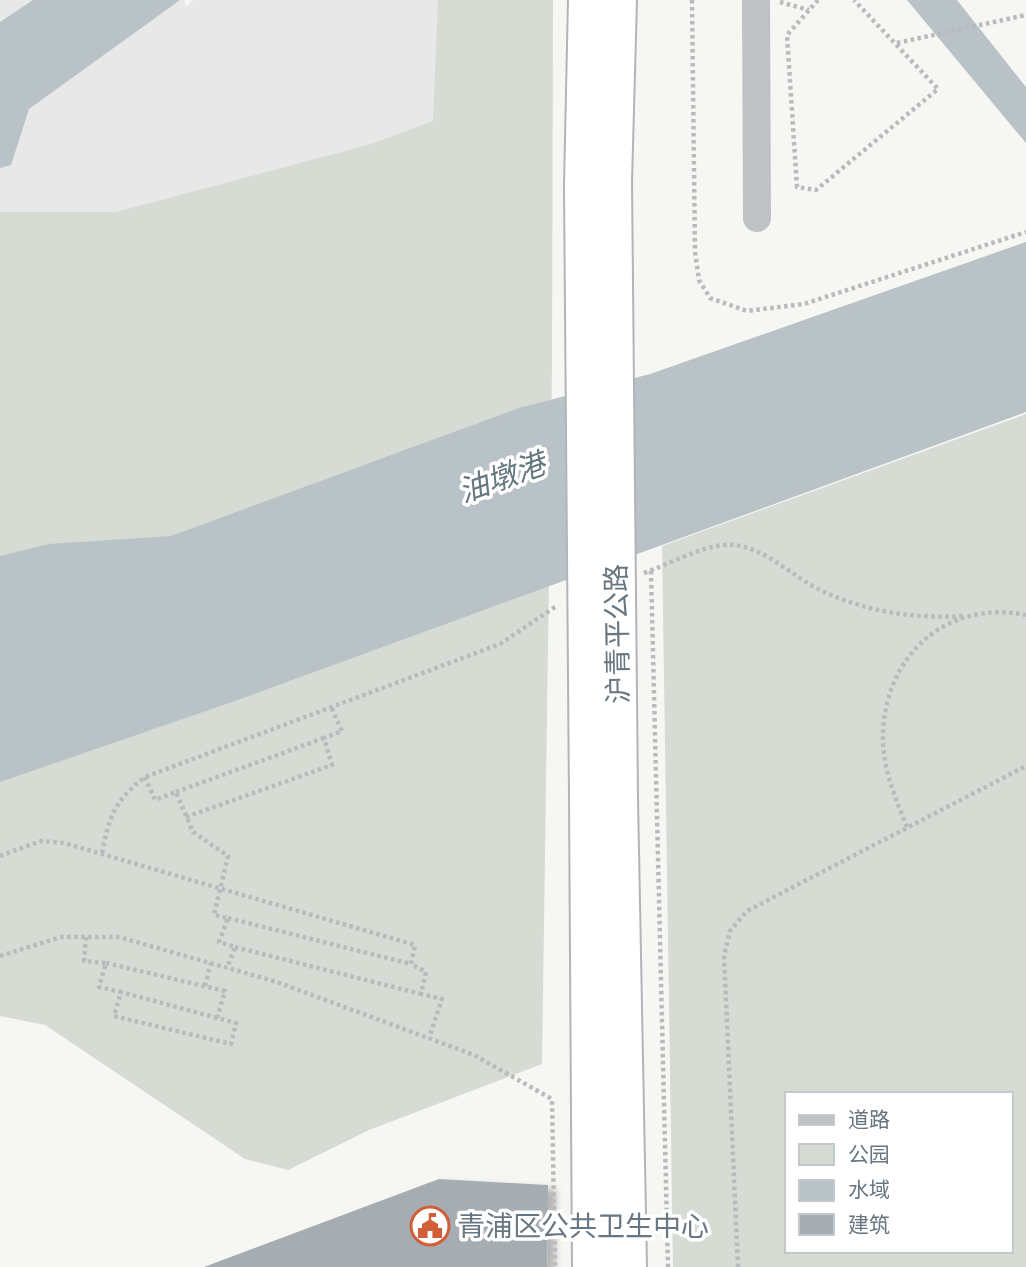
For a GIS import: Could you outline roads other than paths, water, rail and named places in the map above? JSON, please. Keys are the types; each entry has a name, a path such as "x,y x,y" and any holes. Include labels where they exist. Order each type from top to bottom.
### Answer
{"highway":[{"name":"沪青平公路","path":"587,0 598,183 604,799 592,1267"},
{"name":"沪青平公路","path":"598,183 617,0"},
{"name":"沪青平公路","path":"604,799 627,1267"}],"lane":[{"path":"757,0 757,218"}],"water":[{"path":"33,0 180,0 29,109 11,165 0,168 0,22"},
{"path":"907,0 957,0 1026,87 1026,143"},
{"name":"油墩港","path":"1026,242 1026,412 235,701 0,782 0,556 49,544 171,536 519,408 650,374"}],"place":[{"name":"青浦区公共卫生中心","path":"430,1226"}]}
